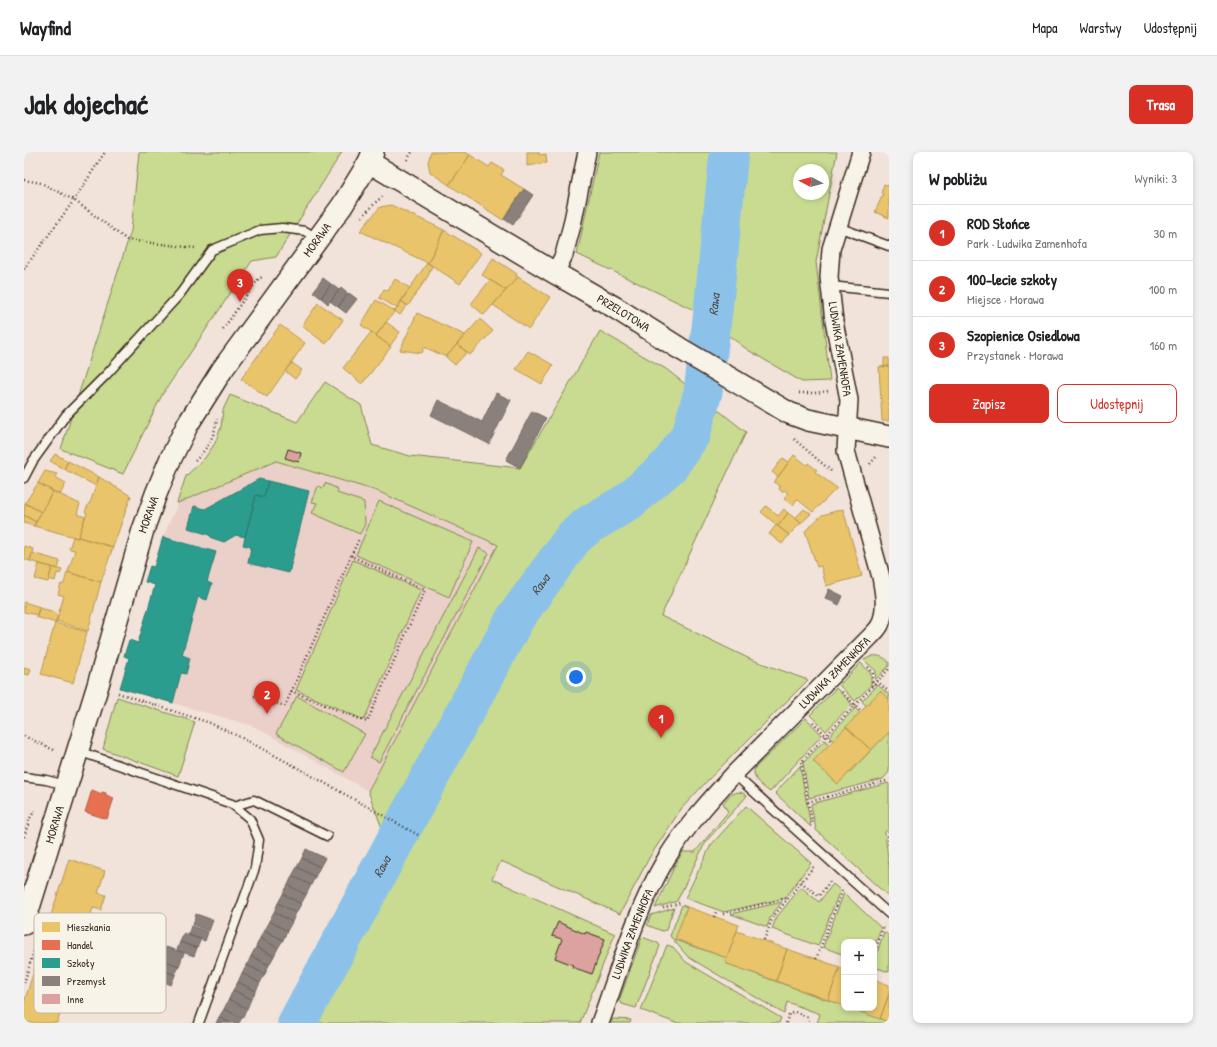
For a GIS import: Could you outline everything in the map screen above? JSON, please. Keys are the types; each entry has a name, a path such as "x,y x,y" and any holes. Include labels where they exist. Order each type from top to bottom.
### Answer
{"street":[{"path":"555,273 564,255 572,225 587,152"},
{"name":"LUDWIKA ZAMENHOFA","path":"600,1023 633,928 649,892 681,836 734,774 870,637 884,631 884,594 881,577 846,451 849,400 834,320 829,277 831,249 861,152"},
{"name":"PRZELOTOWA","path":"371,157 555,273 789,413 808,420 889,437"},
{"name":"MORAWA","path":"24,924 78,751 143,530 156,494 179,442 192,417 222,370 342,206 371,157"}],"lane":[{"path":"838,227 889,246"},
{"path":"24,478 66,415 106,375 180,294 212,250 260,230 282,228 305,231 318,239"},
{"path":"830,286 889,292"},
{"path":"78,751 232,804 250,819 260,840 255,868 199,1023"},
{"path":"734,774 815,846 888,918"},
{"path":"24,777 46,780 67,786"},
{"path":"234,806 254,800 327,836"}],"path":[{"path":"24,269 74,200 106,152"},
{"path":"406,162 412,152"},
{"path":"24,180 41,183 74,200 127,240 212,250"},
{"path":"797,392 815,393 847,388"},
{"path":"192,464 203,453 212,440 218,412"},
{"path":"793,438 835,475"},
{"path":"254,696 285,706 359,539"},
{"path":"292,691 367,722 425,590 352,556"},
{"path":"764,940 774,917 816,864 814,832 801,762 889,668"},
{"path":"830,678 861,711"},
{"path":"877,681 889,692"},
{"path":"113,691 210,724 242,738 420,836"},
{"path":"800,708 832,742"},
{"path":"24,736 56,751"},
{"path":"808,802 886,781"},
{"path":"889,832 889,847"},
{"path":"801,882 819,896 839,869"},
{"path":"816,959 843,889"},
{"path":"723,914 788,898"},
{"path":"714,917 716,912"},
{"path":"877,946 888,918"},
{"path":"786,1023 789,1014 796,1012 808,1017 811,1023"}],"shaded area":[{"path":"276,461 377,491 498,545 368,791 253,726 120,688 129,658 124,656 129,640 138,643 155,585 145,582 150,566 154,567 163,537 178,503"}],"green space":[{"path":"139,152 342,152 276,257 252,261 162,395 123,474 61,449 131,231"},
{"path":"599,152 837,152 829,194 829,164 793,164 793,200 828,200 816,262 830,381 802,382 748,350 694,310 577,254"},
{"path":"600,331 666,369 746,432 661,616 750,659 808,680 681,809 649,858 620,914 501,861 492,879 615,934 580,1023 281,1023 382,828 368,791 498,545 377,491 276,461 177,503 186,476 205,458 215,443 221,427 223,410 230,395 297,422 325,382 361,405 372,445 410,456 520,468"},
{"path":"325,483 338,489 337,493 364,502 365,524 360,534 312,513 317,503 312,502 318,486 323,488"},
{"path":"379,501 473,542 449,597 356,555"},
{"path":"479,548 489,553 379,762 370,757"},
{"path":"353,560 421,590 364,720 296,690"},
{"path":"872,656 881,657 889,662 889,666 875,680 876,671 864,660"},
{"path":"861,663 871,674 871,685 855,701 839,685"},
{"path":"878,685 889,695 889,699 866,706 862,701"},
{"path":"836,688 852,704 826,731 810,715"},
{"path":"297,696 365,734 344,772 276,734"},
{"path":"117,697 195,722 178,776 103,749"},
{"path":"855,708 860,713 833,741 829,736"},
{"path":"806,718 822,735 770,792 757,780 754,769"},
{"path":"889,732 889,772 883,779 809,798 803,763 825,740 829,745 813,761 838,784"},
{"path":"800,766 811,827 775,793"},
{"path":"888,783 889,828 885,832 889,868 889,897 816,830 811,804"},
{"path":"738,792 747,796 709,838 703,847 677,901 655,908 676,863 683,852 695,852 728,812 723,803 730,795"},
{"path":"746,806 811,863 785,898 724,912 685,898 711,845"},
{"path":"833,884 840,890 818,946 772,929 776,918 801,887 819,902"},
{"path":"844,893 881,928 877,939 841,939 841,954 823,947"},
{"path":"782,902 771,916 767,927 731,914"},
{"path":"682,905 687,907 675,940 727,958 725,963 841,1005 841,1011 858,1011 889,1023 817,1023 820,1014 787,1002 784,1014 688,957 670,936"},
{"path":"674,908 666,930 662,931 647,925 651,915"},
{"path":"884,932 889,936 889,972 877,968 877,953"},
{"path":"642,937 658,943 660,946 636,1008 622,1004 619,1001"},
{"path":"667,945 673,947 686,962 781,1018 779,1023 676,1023 641,1010"},
{"path":"613,1019 631,1020 630,1023 611,1023"}],"building: Mieszkania":[{"path":"431,152 465,152 470,155 449,185 430,172 428,162"},
{"path":"527,152 539,152 539,155 546,154 547,163 527,166"},
{"path":"470,155 489,167 492,163 504,170 501,175 524,189 503,220 449,185"},
{"path":"884,184 889,186 889,218 875,212 883,194 881,193"},
{"path":"391,205 444,230 428,263 360,231 380,207"},
{"path":"444,230 481,253 460,284 428,263"},
{"path":"493,258 517,274 516,276 518,277 506,290 482,275"},
{"path":"427,263 432,266 428,276 408,306 401,301"},
{"path":"518,277 550,297 529,329 493,305"},
{"path":"395,279 410,288 397,308 379,298 384,289 388,291"},
{"path":"490,280 506,290 484,315 471,304"},
{"path":"376,300 395,311 376,335 361,325"},
{"path":"401,301 407,305 400,315 395,311"},
{"path":"318,303 343,320 326,344 302,326"},
{"path":"417,313 465,335 446,357 424,347 422,353 400,350"},
{"path":"480,319 493,331 470,355 457,344"},
{"path":"386,322 400,332 390,346 376,336"},
{"path":"280,325 305,343 267,397 241,379"},
{"path":"371,332 391,347 362,384 343,368"},
{"path":"457,344 467,352 455,365 446,357"},
{"path":"528,351 553,365 542,384 516,369"},
{"path":"884,358 889,358 889,366 884,367"},
{"path":"292,363 302,370 295,379 285,371"},
{"path":"889,366 889,421 882,421 879,367"},
{"path":"55,454 68,461 64,469 50,461"},
{"path":"794,455 807,465 808,463 817,470 815,472 837,488 813,512 797,499 793,505 784,498 788,493 784,490 782,492 779,489 780,487 774,482"},
{"path":"783,458 789,462 778,477 772,472"},
{"path":"68,461 99,477 96,486 64,469"},
{"path":"45,471 57,474 55,477 66,483 60,495 38,483"},
{"path":"99,477 131,496 113,547 78,537 87,513 85,512 90,503"},
{"path":"38,483 53,491 41,512 25,503"},
{"path":"53,491 80,504 77,514 85,517 78,538 34,526"},
{"path":"25,503 41,512 36,522 24,515"},
{"path":"766,506 778,516 784,509 788,513 778,526 761,512"},
{"path":"804,509 811,514 801,523 795,518"},
{"path":"843,509 862,576 826,586 821,566 817,567 805,531 822,515"},
{"path":"788,513 801,523 789,535 778,526"},
{"path":"24,515 36,522 34,526 24,523"},
{"path":"776,525 789,535 782,544 769,534"},
{"path":"73,537 78,537 113,547 101,582 68,572 75,550 69,549"},
{"path":"24,546 33,549 30,561 24,559"},
{"path":"32,553 60,561 58,569 30,561"},
{"path":"39,564 52,567 48,582 35,579"},
{"path":"52,567 62,570 60,574 57,573 55,581 49,579"},
{"path":"67,572 101,582 88,631 56,621 64,596 58,594 61,584 64,584"},
{"path":"24,602 40,607 37,615 24,612"},
{"path":"39,608 52,611 58,616 56,623 36,617"},
{"path":"55,623 87,632 73,683 41,674"},
{"path":"24,667 31,669 29,675 24,674"},
{"path":"880,691 889,699 889,732 871,750 846,727"},
{"path":"846,727 871,750 838,784 813,761"},
{"path":"69,859 105,871 98,893 106,895 101,910 93,908 91,913 52,913"},
{"path":"687,907 739,925 727,958 675,939"},
{"path":"737,931 787,949 776,981 725,963"},
{"path":"787,949 840,967 828,1000 776,981"},
{"path":"840,967 841,1005 828,1000"},
{"path":"34,971 34,1013 61,1013 57,1023 24,1022 24,1003"},
{"path":"877,980 889,985 889,994 880,1019 858,1011 877,1011"},
{"path":"889,994 889,1022 880,1019"}],"building: Handel":[{"path":"92,790 102,794 102,792 106,793 106,795 114,798 107,819 85,812"}],"building: Szkoły":[{"path":"259,479 268,481 264,497 256,495 245,537 236,535 224,542 188,528 194,506 205,509"},
{"path":"268,481 309,491 289,573 248,563 251,547 243,545 256,495 264,497"},
{"path":"163,537 216,552 207,582 212,584 207,600 198,597 182,655 190,658 186,674 181,673 173,703 120,688 129,658 124,656 129,640 138,643 155,585 145,582 150,566 154,567"}],"building: Przemysł":[{"path":"524,189 533,195 513,225 504,219"},
{"path":"323,278 331,284 321,298 313,292"},
{"path":"331,284 339,290 328,304 321,298"},
{"path":"341,288 348,294 338,307 330,301"},
{"path":"349,293 357,299 346,313 338,307"},
{"path":"496,393 511,400 489,444 431,415 438,400 482,422"},
{"path":"532,411 546,418 520,468 506,460"},
{"path":"829,589 843,596 839,605 825,598"},
{"path":"306,849 325,858 320,867 302,858"},
{"path":"302,858 320,867 315,877 297,867"},
{"path":"297,867 315,877 311,885 292,876"},
{"path":"292,876 311,885 306,895 288,885"},
{"path":"288,885 306,895 301,904 283,894"},
{"path":"283,894 301,904 296,913 278,903"},
{"path":"278,903 296,913 292,922 274,912"},
{"path":"274,912 292,922 287,931 269,921"},
{"path":"196,914 213,920 209,931 193,925"},
{"path":"269,921 287,931 283,940 264,930"},
{"path":"191,926 208,932 205,941 188,935"},
{"path":"264,930 283,940 278,948 260,938"},
{"path":"184,933 201,939 197,948 180,942"},
{"path":"260,938 278,948 274,956 256,947"},
{"path":"180,942 197,948 194,956 177,950"},
{"path":"166,947 184,953 179,966 166,961"},
{"path":"256,947 274,956 269,965 251,956"},
{"path":"251,956 269,965 265,974 247,965"},
{"path":"166,961 179,966 175,975 166,972"},
{"path":"247,965 265,974 260,983 242,973"},
{"path":"166,972 175,975 171,985 166,983"},
{"path":"242,973 260,983 256,991 238,982"},
{"path":"238,982 256,991 251,999 233,990"},
{"path":"233,990 251,999 247,1009 229,999"},
{"path":"229,999 247,1009 242,1018 224,1009"},
{"path":"224,1009 242,1018 239,1023 230,1023 219,1017"},
{"path":"219,1017 230,1023 216,1023"}],"building: Inne":[{"path":"288,449 301,453 299,462 285,458"},
{"path":"558,922 585,934 586,932 605,939 592,974 572,967 573,965 555,958 562,939 552,936"}],"waterway":[{"name":"Rawa","path":"297,1023 516,617 574,537 590,524 628,502 670,465 691,434 703,392 713,311 729,152"}],"place":[{"name":"Szopienice Osiedlowa","path":"240,302"},
{"name":"100-lecie szkoły","path":"267,714"},
{"name":"ROD Słońce","path":"661,738"}]}
